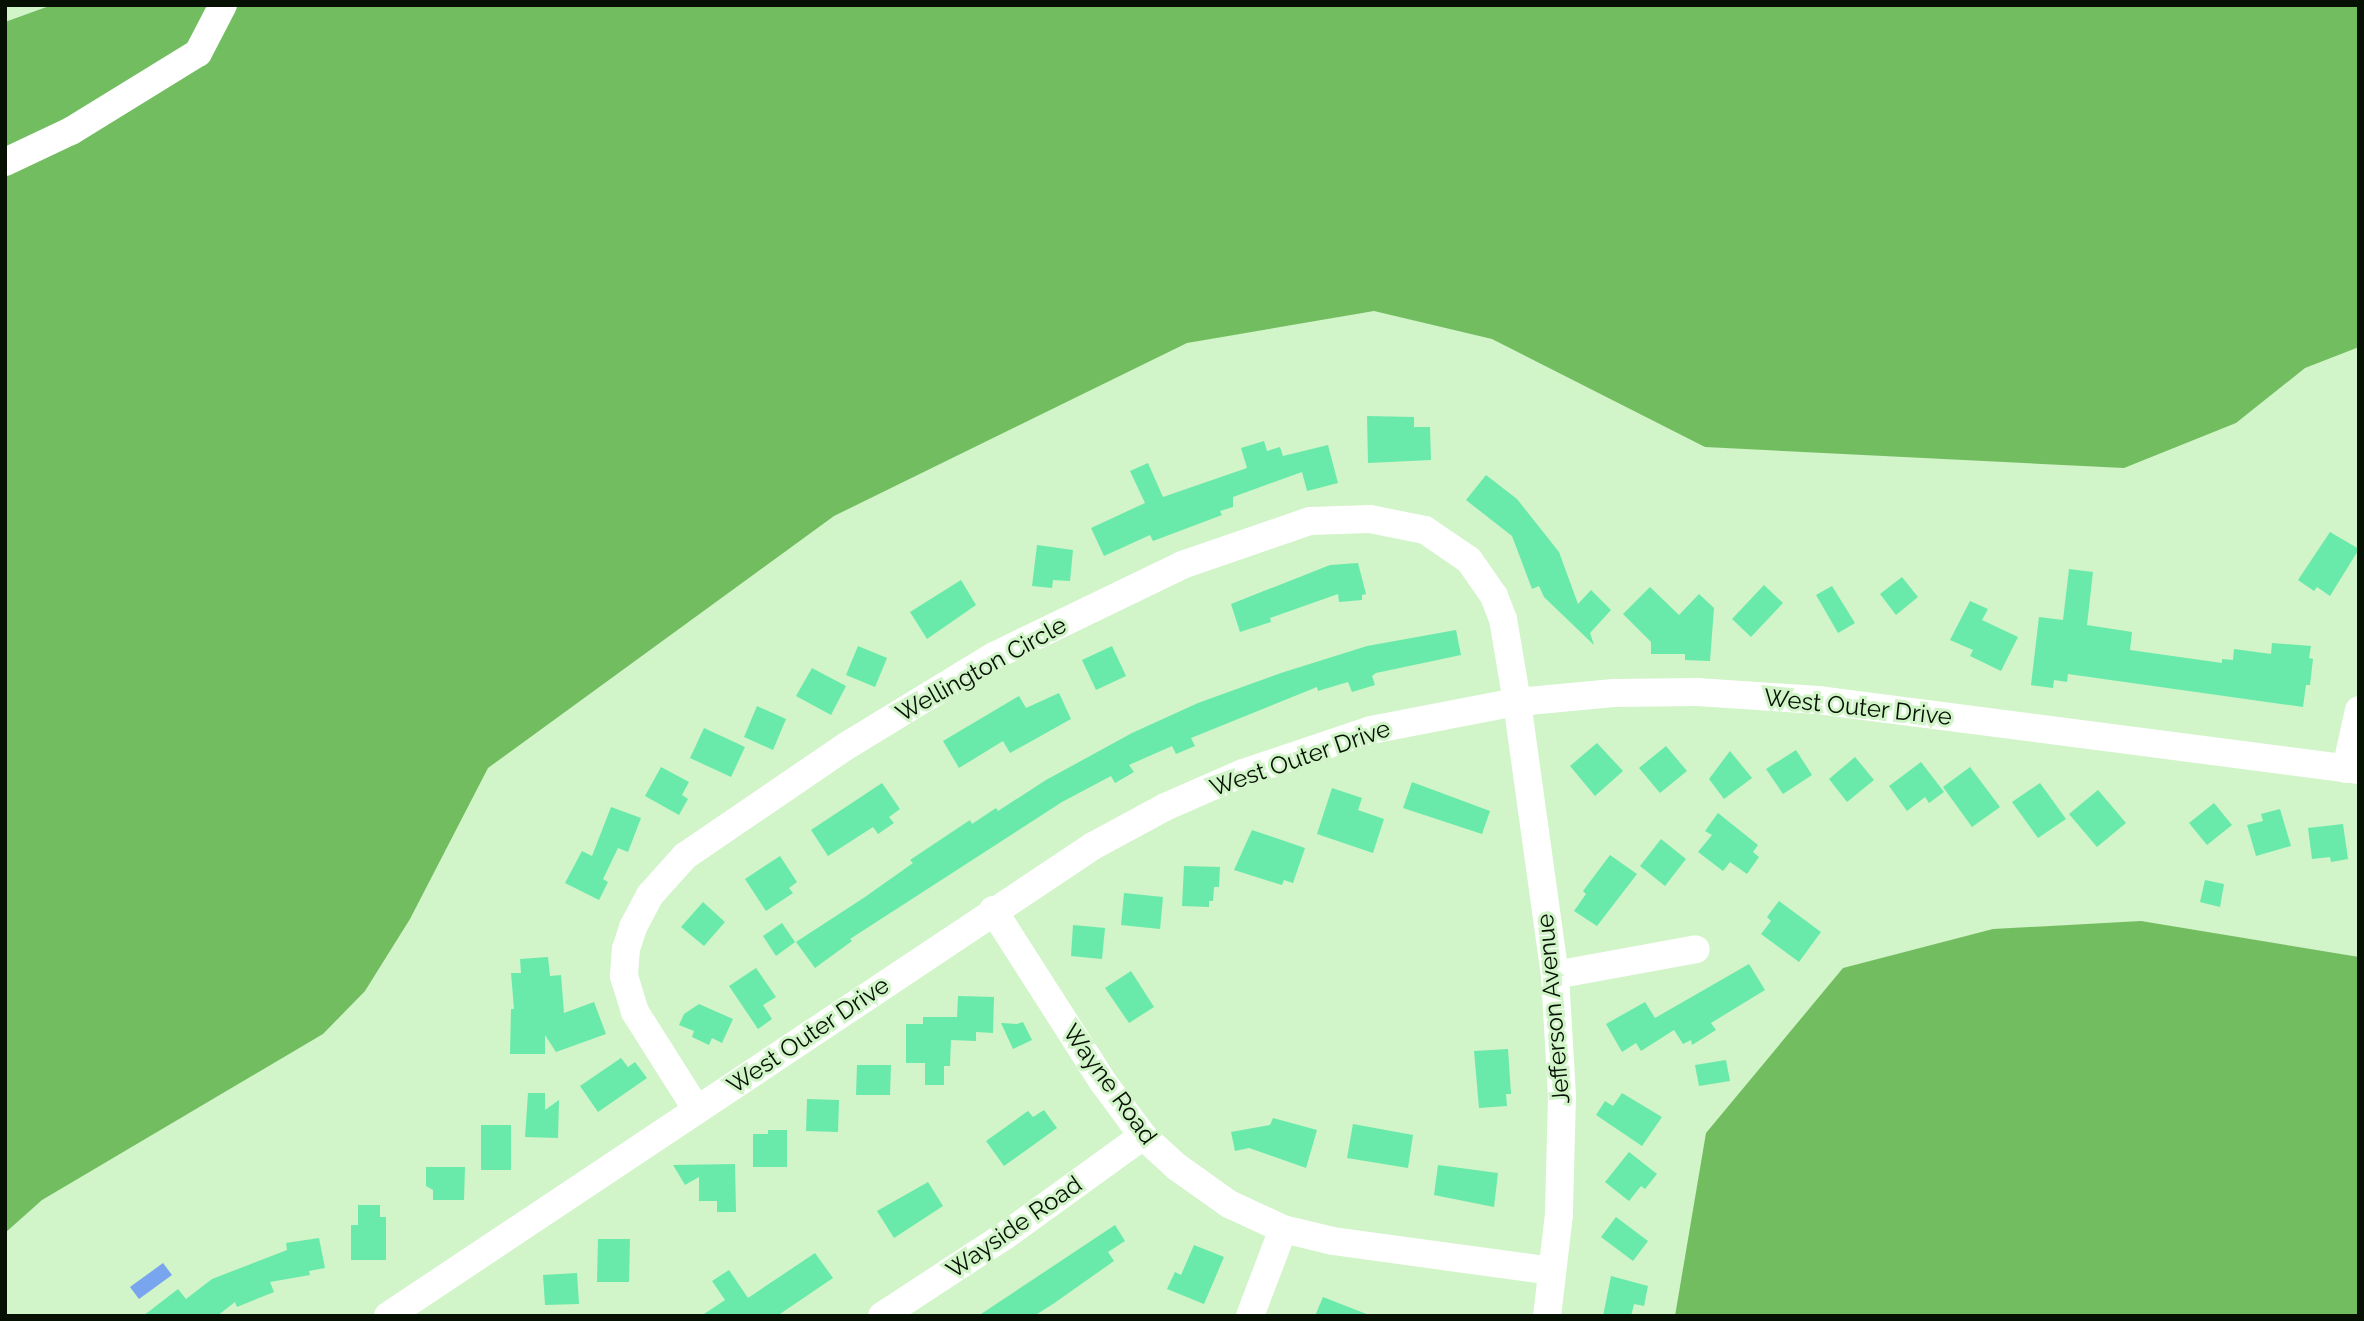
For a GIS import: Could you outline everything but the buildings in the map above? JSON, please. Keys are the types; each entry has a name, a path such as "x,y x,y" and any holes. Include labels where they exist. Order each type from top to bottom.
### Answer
{"street":[{"path":"5,162 71,131 198,52 223,5"},
{"name":"Wellington Circle","path":"697,1110 635,1012 625,984 626,948 650,895 685,856 848,745 1013,646 1182,565 1272,532 1310,521 1370,519 1425,530 1469,560 1481,575 1503,619 1517,702"},
{"name":"West Outer Drive","path":"388,1316 993,910 1093,846 1165,807 1243,774 1394,724 1517,702 1615,693 1697,692 1791,698 2352,769"},
{"name":"Jefferson Avenue","path":"1517,702 1555,975 1563,1136 1559,1214 1547,1316"},
{"path":"2352,769 2359,710"},
{"name":"Wayne Road","path":"993,910 1103,1082 1143,1136 1177,1167 1229,1204 1283,1229 1378,1248 1552,1271"},
{"path":"1555,975 1696,948"},
{"name":"Wayside Road","path":"882,1316 1006,1235 1143,1136"},
{"path":"1250,1316 1283,1229"}],"green space":[{"path":"52,5 2359,5 2359,347 2305,368 2236,423 2124,468 1705,447 1492,339 1374,311 1187,343 834,516 488,768 410,919 365,991 323,1034 42,1200 5,1233 5,22"},
{"path":"2141,921 2359,957 2359,1316 1675,1316 1706,1133 1843,968 1993,929"}],"water":[{"path":"163,1263 172,1275 139,1299 130,1287"}]}
